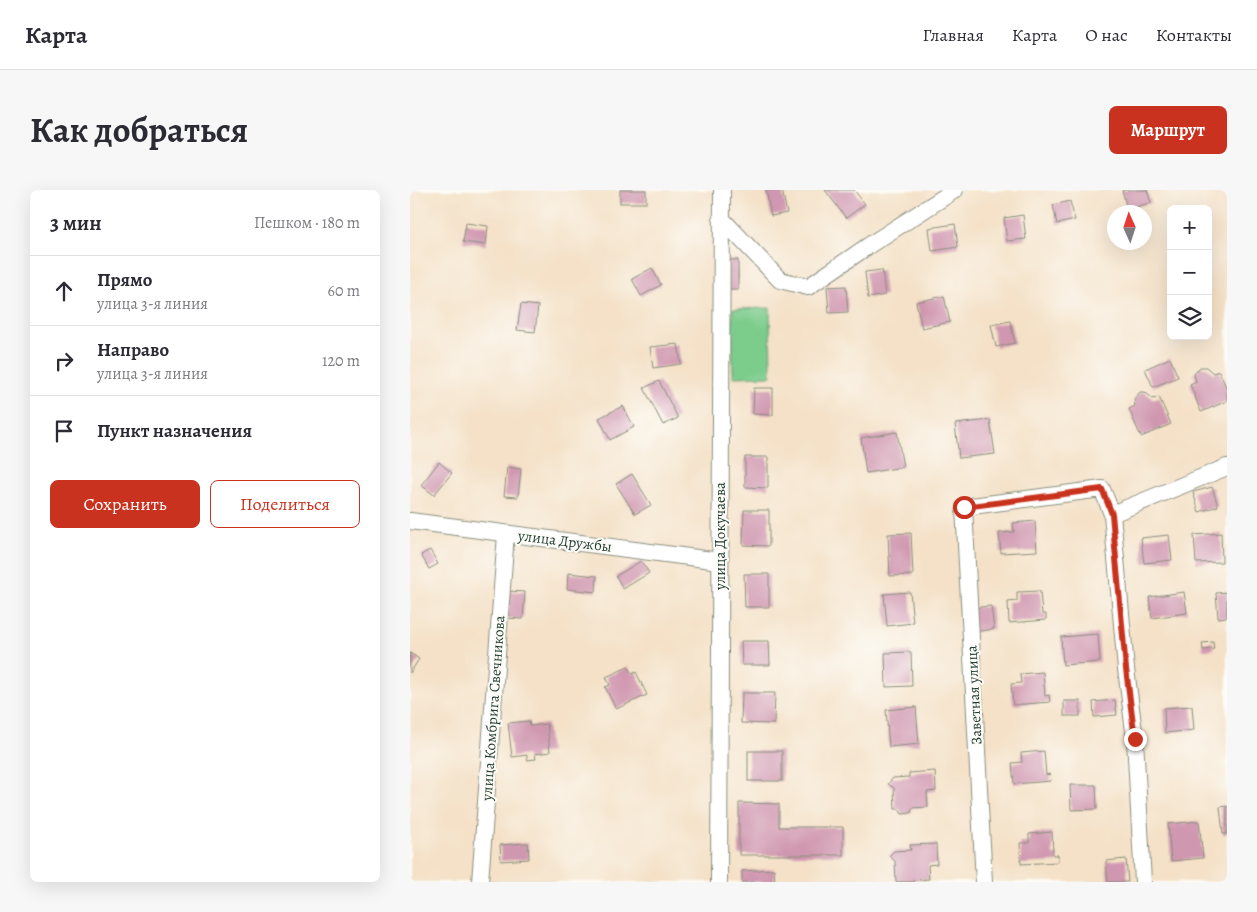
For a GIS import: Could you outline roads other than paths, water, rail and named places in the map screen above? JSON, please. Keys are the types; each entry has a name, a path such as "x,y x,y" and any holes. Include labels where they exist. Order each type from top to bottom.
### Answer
{"street":[{"name":"улица Докучаева","path":"719,882 722,190"},
{"path":"721,218 780,280 808,287 955,190"},
{"path":"1143,882 1135,739 1126,669 1112,514 1227,467"},
{"name":"Заветная улица","path":"984,882 964,507 1102,489 1112,514"},
{"name":"улица Дружбы","path":"410,521 720,561"},
{"name":"улица Комбрига Свечникова","path":"480,882 506,534"}]}
